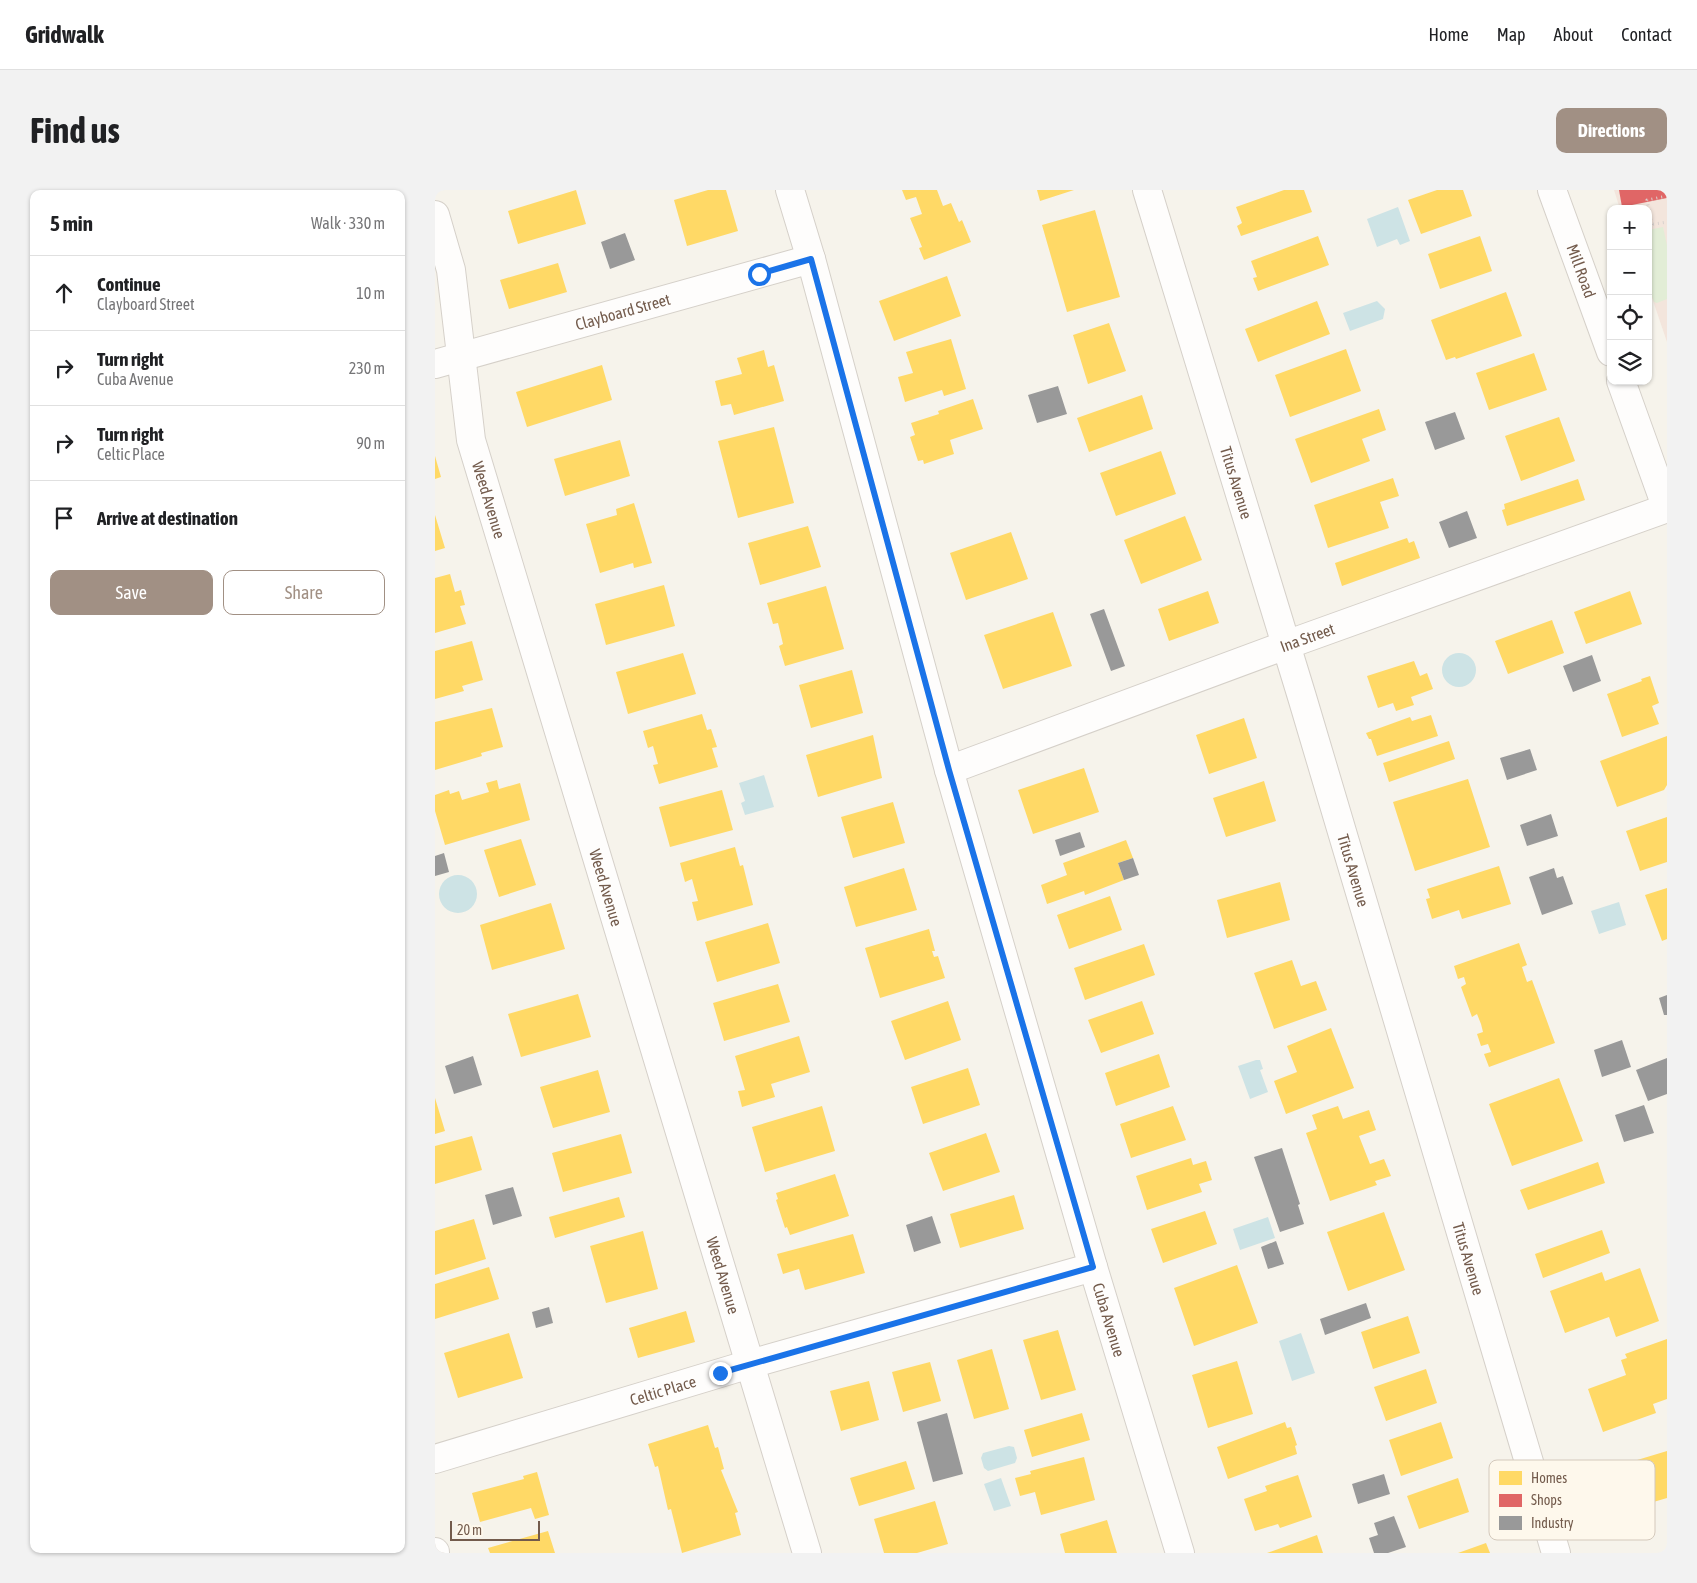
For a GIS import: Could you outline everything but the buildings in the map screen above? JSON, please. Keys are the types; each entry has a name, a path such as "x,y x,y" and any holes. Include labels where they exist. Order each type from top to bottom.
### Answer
{"street":[{"name":"Cuba Avenue","path":"790,190 811,259 949,770 1093,1267 1180,1553"},
{"name":"Titus Avenue","path":"1147,190 1286,645 1528,1460"},
{"name":"Mill Road","path":"1552,190 1607,341"},
{"name":"Weed Avenue","path":"435,215 451,270 471,440 807,1553"},
{"name":"Clayboard Street","path":"435,364 811,259"},
{"path":"1622,385 1667,508"},
{"name":"Ina Street","path":"949,770 1286,645 1667,508"},
{"name":"Celtic Place","path":"435,1459 750,1364 1093,1267"},
{"name":"Titus Avenue","path":"1552,1540 1556,1553"}],"path":[{"path":"1648,205 1647,200 1667,196"},
{"path":"1652,225 1667,222"}],"shaded area":[{"path":"1614,190 1667,190 1667,342 1652,298 1652,205 1619,205"},
{"path":"1398,207 1410,241 1400,245 1397,239 1377,247 1367,219"},
{"path":"1377,301 1385,309 1383,319 1350,331 1343,313"},
{"path":"1459,653 1466,654 1471,658 1475,663 1475,677 1471,682 1466,686 1459,687 1452,686 1447,682 1443,677 1442,670 1443,663 1447,658 1452,654"},
{"path":"764,775 774,807 745,815 741,803 745,801 739,783"},
{"path":"458,875 465,876 471,881 476,887 476,901 471,907 465,912 458,913 451,912 445,907 440,901 439,894 440,887 445,881 451,876"},
{"path":"1619,902 1626,925 1599,934 1591,911"},
{"path":"1260,1060 1263,1069 1260,1070 1268,1092 1250,1099 1238,1066"},
{"path":"1268,1217 1275,1238 1240,1250 1233,1229"},
{"path":"1301,1333 1315,1373 1292,1381 1279,1341"},
{"path":"1009,1446 1014,1447 1017,1458 1015,1463 988,1471 984,1468 981,1458 983,1453"},
{"path":"1001,1478 1011,1506 994,1511 984,1484"}],"green space":[{"path":"1663,227 1667,245 1667,299 1657,303 1654,302 1652,297 1652,229"}],"route":[{"path":"720,1373 1093,1267 949,770 811,259 759,274"}]}
